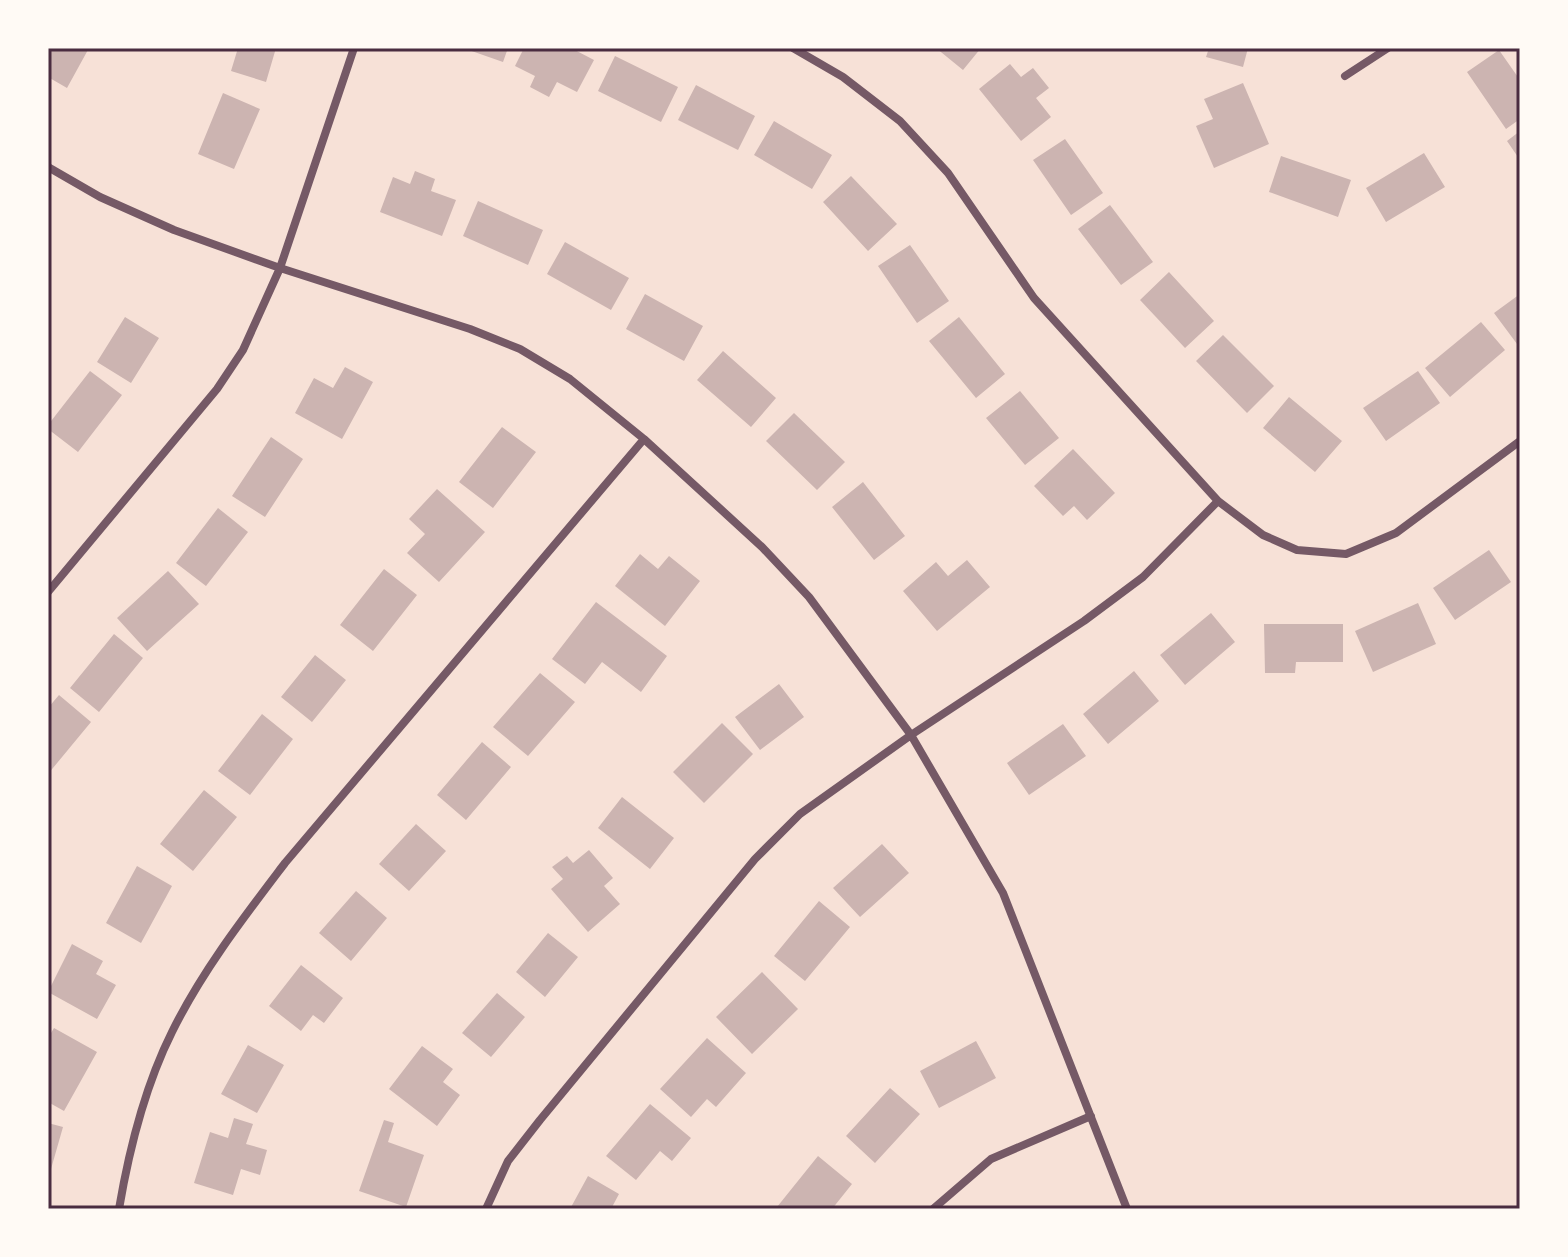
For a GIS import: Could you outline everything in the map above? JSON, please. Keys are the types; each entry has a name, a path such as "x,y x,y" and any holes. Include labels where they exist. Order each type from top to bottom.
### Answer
{"street":[{"path":"48,592 217,389 243,350 280,268 354,48"},
{"path":"793,48 843,77 900,121 948,173 1034,298 1218,501 1263,535 1297,550 1346,554 1396,533 1520,441"},
{"path":"1345,76 1388,48"},
{"path":"48,167 100,197 174,230 280,268 470,329 520,349 570,379 644,439 762,547 809,597 911,735 1003,893 1127,1209"},
{"path":"119,1209 125,1172 148,1093 171,1033 198,983 285,863 644,439"},
{"path":"486,1209 508,1161 540,1120 755,859 800,814 1131,586 1218,501"},
{"path":"933,1209 991,1159 1091,1116"}],"building":[{"path":"48,48 89,48 67,88 48,77"},
{"path":"238,48 276,48 266,82 231,71"},
{"path":"463,48 508,48 503,62"},
{"path":"524,48 571,48 594,60 577,92 557,82 549,97 530,87 535,76 515,66"},
{"path":"936,48 981,48 963,70"},
{"path":"1209,48 1248,48 1243,67 1206,57"},
{"path":"1499,50 1520,80 1520,119 1506,129 1467,72"},
{"path":"615,56 678,87 661,122 598,91"},
{"path":"1010,64 1021,77 1033,68 1049,88 1036,98 1051,117 1021,141 979,89"},
{"path":"1243,83 1269,144 1214,168 1196,126 1213,119 1204,99"},
{"path":"696,85 755,116 738,150 678,120"},
{"path":"223,93 260,109 234,169 198,154"},
{"path":"774,121 832,155 812,189 754,155"},
{"path":"1520,131 1520,160 1507,141"},
{"path":"1065,139 1103,193 1071,215 1033,160"},
{"path":"1424,153 1445,187 1386,222 1366,188"},
{"path":"1281,156 1351,180 1338,217 1269,192"},
{"path":"415,171 435,179 431,191 456,200 442,236 380,212 393,177 410,184"},
{"path":"851,176 897,224 868,251 823,202"},
{"path":"478,201 543,230 528,265 463,236"},
{"path":"1110,205 1153,262 1121,285 1078,229"},
{"path":"565,242 629,278 611,310 547,274"},
{"path":"910,245 949,301 917,323 878,266"},
{"path":"1169,272 1214,321 1185,348 1140,300"},
{"path":"645,294 703,326 684,361 626,329"},
{"path":"1520,294 1520,348 1494,313"},
{"path":"125,317 159,338 131,383 97,362"},
{"path":"959,317 1005,374 976,398 929,341"},
{"path":"1481,322 1505,350 1450,397 1425,368"},
{"path":"1223,335 1274,386 1247,413 1196,361"},
{"path":"723,351 776,398 751,427 697,380"},
{"path":"345,367 373,382 342,439 295,413 314,378 333,388"},
{"path":"90,371 122,395 78,452 48,429 48,425"},
{"path":"1418,371 1440,403 1386,441 1363,408"},
{"path":"1020,391 1059,438 1025,465 986,418"},
{"path":"1289,397 1342,441 1315,472 1263,428"},
{"path":"794,413 845,462 817,490 766,441"},
{"path":"502,427 536,452 493,508 459,482"},
{"path":"271,437 303,459 265,517 232,496"},
{"path":"1073,449 1115,493 1087,520 1074,506 1063,516 1034,486"},
{"path":"863,482 905,536 874,560 832,507"},
{"path":"437,489 485,532 439,582 407,553 425,534 409,519"},
{"path":"218,508 248,532 206,586 176,563"},
{"path":"1489,550 1511,582 1455,620 1433,588"},
{"path":"640,554 658,569 669,556 700,581 665,626 615,586"},
{"path":"967,560 990,587 937,631 903,591 936,562 948,576"},
{"path":"384,569 417,595 373,651 340,625"},
{"path":"168,571 199,604 147,651 117,618"},
{"path":"596,602 667,656 641,692 602,662 585,684 552,659"},
{"path":"1418,603 1436,644 1373,672 1355,631"},
{"path":"1211,613 1235,642 1185,685 1160,655"},
{"path":"1264,624 1343,624 1343,662 1296,662 1295,673 1265,673"},
{"path":"114,634 143,658 99,712 70,688"},
{"path":"315,655 346,680 312,722 281,697"},
{"path":"1134,671 1159,701 1108,744 1083,714"},
{"path":"540,673 575,702 528,756 493,727"},
{"path":"779,684 804,717 760,750 735,717"},
{"path":"59,695 91,722 48,774 48,708"},
{"path":"262,714 293,739 250,795 218,771"},
{"path":"722,723 753,754 704,803 673,772"},
{"path":"1063,724 1086,756 1029,795 1007,763"},
{"path":"482,742 511,767 466,820 437,795"},
{"path":"204,790 237,817 193,871 160,844"},
{"path":"622,797 674,838 650,869 598,828"},
{"path":"416,824 446,851 409,891 379,864"},
{"path":"882,844 909,873 860,917 833,888"},
{"path":"589,850 613,878 604,886 620,904 588,932 551,889 563,879 552,867 567,856 573,863"},
{"path":"137,866 172,886 141,943 106,923"},
{"path":"356,891 387,918 351,961 319,933"},
{"path":"819,901 850,927 805,981 774,956"},
{"path":"548,933 578,957 545,997 516,972"},
{"path":"72,944 103,961 96,974 116,985 97,1019 48,992"},
{"path":"301,965 343,998 324,1023 313,1015 301,1031 269,1006"},
{"path":"762,972 798,1009 752,1054 716,1017"},
{"path":"497,993 525,1017 491,1057 462,1033"},
{"path":"54,1028 97,1052 64,1111 48,1102 48,1038"},
{"path":"707,1038 746,1073 716,1107 707,1099 691,1117 660,1089"},
{"path":"976,1041 996,1078 939,1108 920,1071"},
{"path":"248,1045 284,1065 257,1113 221,1094"},
{"path":"422,1046 453,1069 443,1082 460,1095 437,1126 389,1089"},
{"path":"890,1088 920,1114 875,1163 846,1136"},
{"path":"650,1104 691,1138 672,1161 660,1151 636,1180 606,1156"},
{"path":"234,1118 253,1124 246,1144 267,1150 260,1175 241,1169 233,1195 194,1183 210,1132 228,1138"},
{"path":"384,1120 394,1123 388,1142 424,1155 406,1207 359,1191"},
{"path":"48,1123 63,1127 49,1176 48,1176"},
{"path":"818,1156 852,1184 832,1209 777,1207"},
{"path":"588,1176 619,1194 611,1209 570,1209"}]}
